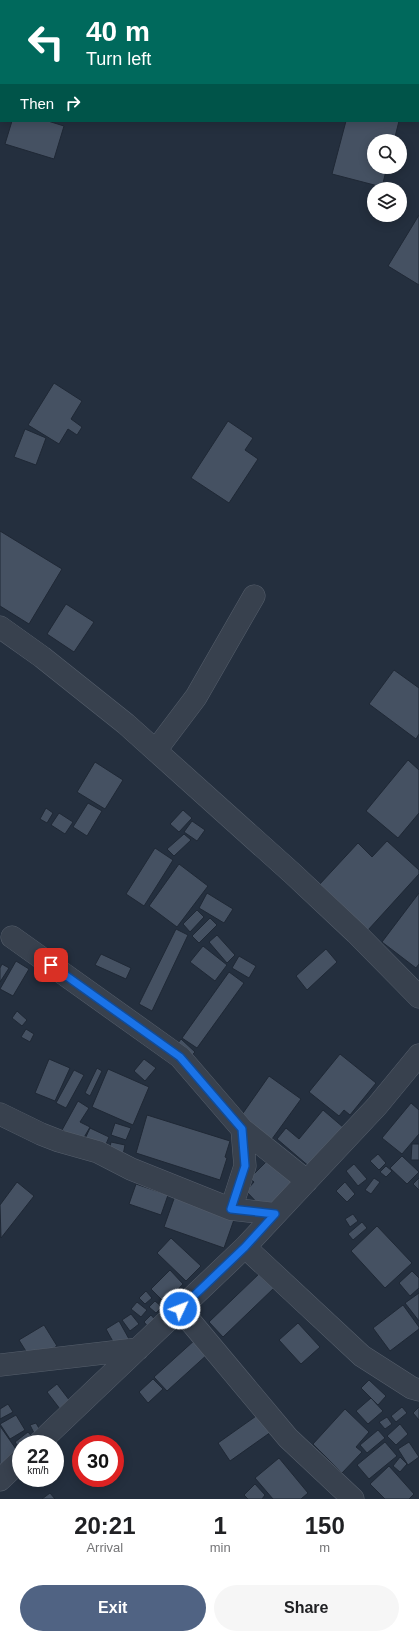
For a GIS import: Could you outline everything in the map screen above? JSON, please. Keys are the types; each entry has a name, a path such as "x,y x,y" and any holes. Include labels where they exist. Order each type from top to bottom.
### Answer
{"street":[{"path":"156,750 196,697 254,596"},
{"path":"0,627 42,657 156,750 292,872 356,933 419,997"},
{"path":"12,938 180,1057 242,1129 306,1181"},
{"path":"47,1435 245,1247 377,1106 419,1055"},
{"path":"0,1114 41,1134 59,1141 98,1152 131,1169 231,1209 275,1214"},
{"path":"231,1209 245,1166 242,1129"},
{"path":"245,1247 362,1356 412,1388 419,1390"},
{"path":"180,1309 288,1438 354,1499"},
{"path":"0,1365 138,1349"},
{"path":"0,1480 12,1469"}],"building":[{"path":"12,122 51,122 64,126 54,159 5,144"},
{"path":"346,122 399,122 396,134 367,134 367,174 385,174 383,182 367,183 332,174"},
{"path":"419,215 419,285 388,266"},
{"path":"54,383 82,401 71,419 82,427 77,435 68,429 59,444 28,425"},
{"path":"228,421 253,438 245,450 258,459 229,503 191,478"},
{"path":"25,429 46,438 36,465 14,457"},
{"path":"0,531 62,569 29,624 0,606"},
{"path":"66,604 94,622 74,652 47,634"},
{"path":"394,670 419,688 419,734 416,739 369,704"},
{"path":"408,760 419,770 419,813 398,838 366,811"},
{"path":"95,762 123,780 105,809 77,792"},
{"path":"88,803 102,811 87,836 73,827"},
{"path":"46,808 53,813 47,823 40,819"},
{"path":"183,810 192,818 179,832 170,824"},
{"path":"59,813 73,822 65,834 51,825"},
{"path":"192,821 205,830 197,841 184,832"},
{"path":"184,834 191,840 174,856 167,849"},
{"path":"387,841 419,870 419,874 368,930 319,885 358,843 372,857"},
{"path":"155,848 173,860 144,906 126,894"},
{"path":"179,864 208,886 177,927 149,906"},
{"path":"207,893 233,909 224,923 199,908"},
{"path":"419,893 419,964 416,968 382,942"},
{"path":"197,910 204,917 190,932 183,924"},
{"path":"210,918 217,925 199,943 192,936"},
{"path":"176,929 188,935 152,1011 139,1004"},
{"path":"217,935 235,955 227,963 209,942"},
{"path":"203,946 227,965 215,981 190,962"},
{"path":"326,949 337,962 307,990 296,976"},
{"path":"101,954 131,968 126,979 95,965"},
{"path":"239,956 256,966 249,978 232,968"},
{"path":"16,961 29,969 13,996 0,989"},
{"path":"2,964 9,968 0,982 0,968"},
{"path":"229,972 244,983 197,1048 182,1038"},
{"path":"17,1011 27,1020 22,1026 12,1018"},
{"path":"26,1029 34,1034 30,1042 21,1037"},
{"path":"181,1039 195,1052 189,1058 175,1047"},
{"path":"340,1054 376,1083 350,1115 344,1110 339,1116 309,1092"},
{"path":"49,1059 70,1068 55,1101 35,1093"},
{"path":"144,1059 156,1068 145,1081 134,1071"},
{"path":"97,1068 102,1071 90,1096 85,1093"},
{"path":"108,1069 149,1087 133,1125 92,1107"},
{"path":"74,1070 84,1075 66,1108 56,1103"},
{"path":"269,1076 301,1099 272,1139 241,1116"},
{"path":"78,1101 89,1108 80,1122 90,1127 82,1141 62,1130"},
{"path":"411,1103 419,1110 419,1134 402,1154 382,1138"},
{"path":"323,1110 344,1128 311,1168 277,1139 286,1128 299,1139"},
{"path":"147,1115 230,1141 225,1157 227,1158 220,1180 136,1153"},
{"path":"115,1123 131,1128 126,1140 111,1135"},
{"path":"90,1128 109,1137 104,1149 84,1141"},
{"path":"111,1142 125,1145 123,1155 109,1152"},
{"path":"412,1144 419,1144 419,1160 411,1160"},
{"path":"378,1154 386,1163 379,1170 370,1161"},
{"path":"402,1156 419,1172 407,1184 390,1168"},
{"path":"270,1158 293,1182 265,1211 246,1191 254,1182 250,1178"},
{"path":"354,1164 367,1179 358,1186 346,1171"},
{"path":"386,1166 392,1171 386,1177 380,1172"},
{"path":"374,1178 380,1182 371,1194 365,1190"},
{"path":"419,1178 419,1190 413,1184"},
{"path":"17,1182 34,1196 1,1238 0,1205"},
{"path":"345,1182 355,1194 347,1202 336,1191"},
{"path":"136,1184 168,1195 161,1215 129,1204"},
{"path":"176,1193 236,1214 224,1248 164,1227"},
{"path":"353,1214 358,1221 350,1227 345,1219"},
{"path":"362,1222 367,1228 353,1240 348,1234"},
{"path":"377,1226 412,1263 385,1288 351,1251"},
{"path":"171,1238 201,1266 186,1281 157,1253"},
{"path":"170,1270 183,1284 165,1303 151,1289"},
{"path":"412,1271 419,1278 419,1288 410,1296 399,1283"},
{"path":"261,1272 275,1287 223,1337 209,1322"},
{"path":"146,1291 152,1298 145,1304 139,1298"},
{"path":"419,1293 419,1321 405,1303"},
{"path":"155,1301 162,1307 156,1313 149,1307"},
{"path":"137,1302 147,1310 141,1317 131,1309"},
{"path":"403,1305 419,1329 390,1351 373,1328"},
{"path":"131,1314 139,1324 130,1331 122,1320"},
{"path":"151,1315 158,1323 151,1330 144,1322"},
{"path":"119,1321 129,1339 116,1347 106,1329"},
{"path":"298,1323 320,1347 301,1364 279,1340"},
{"path":"44,1325 57,1346 32,1361 19,1340"},
{"path":"196,1339 209,1353 167,1391 154,1377"},
{"path":"153,1379 163,1389 148,1403 139,1392"},
{"path":"369,1380 386,1396 378,1405 361,1388"},
{"path":"57,1384 70,1401 60,1409 47,1392"},
{"path":"371,1398 383,1411 368,1424 356,1411"},
{"path":"8,1404 13,1412 0,1419 0,1409"},
{"path":"402,1407 407,1413 396,1422 391,1416"},
{"path":"419,1407 419,1420 413,1413"},
{"path":"345,1409 369,1432 356,1447 362,1452 342,1473 313,1444"},
{"path":"259,1414 271,1432 230,1461 218,1443"},
{"path":"16,1415 25,1430 17,1435 12,1435 12,1438 10,1439 0,1424"},
{"path":"387,1417 392,1424 385,1429 379,1422"},
{"path":"36,1423 40,1430 34,1433 30,1425"},
{"path":"400,1424 408,1434 396,1445 387,1436"},
{"path":"0,1426 12,1443 12,1456 0,1465"},
{"path":"378,1430 385,1438 367,1453 360,1445"},
{"path":"385,1442 397,1456 369,1479 357,1465"},
{"path":"409,1442 419,1457 408,1465 398,1449"},
{"path":"400,1457 407,1464 400,1472 393,1466"},
{"path":"279,1458 308,1493 301,1499 273,1499 255,1478"},
{"path":"389,1466 414,1494 409,1499 385,1499 370,1484"},
{"path":"255,1484 265,1495 262,1499 248,1499 244,1495"},
{"path":"50,1493 55,1499 42,1499"}],"route":[{"path":"51,965 180,1057 242,1129 245,1166 231,1209 275,1214 245,1247 180,1309"}]}
